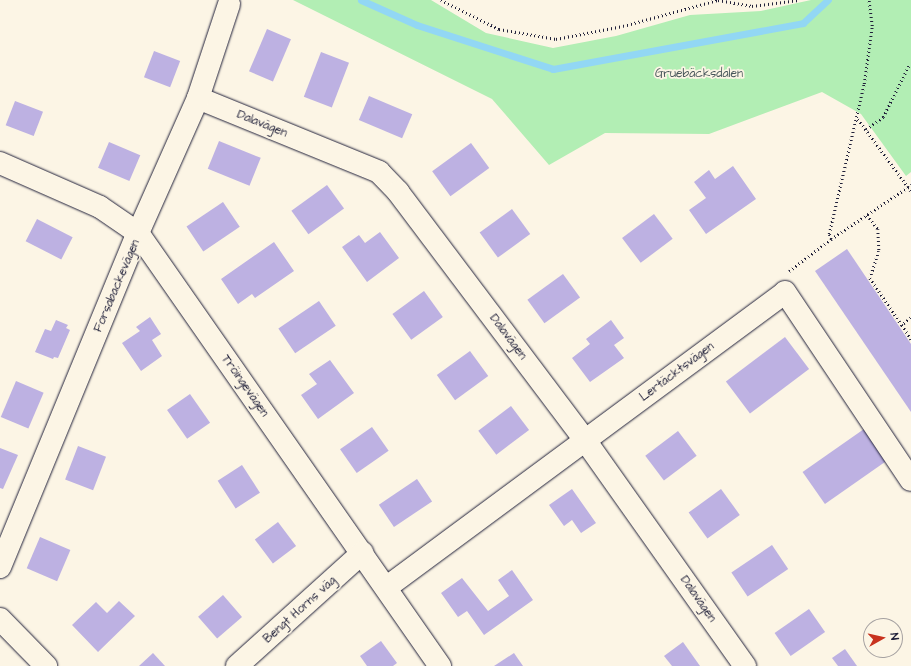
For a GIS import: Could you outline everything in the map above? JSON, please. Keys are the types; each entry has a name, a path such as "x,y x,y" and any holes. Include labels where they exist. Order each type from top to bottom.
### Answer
{"street":[{"name":"Forsabackevägen","path":"0,567 138,233 198,98 229,4"},
{"name":"Dalavägen","path":"198,98 379,172 398,192 585,440 746,666"},
{"name":"Tröingevägen","path":"0,163 100,207 138,233 362,554 387,587 440,666"},
{"name":"Lertäcktsvägen","path":"387,587 785,292"},
{"path":"785,292 911,480"},
{"name":"Bengt Horns väg","path":"237,666 362,554"},
{"path":"0,619 46,666"}],"path":[{"path":"441,0 499,29 556,39 636,23 718,0 752,6 799,0"},
{"path":"831,239 829,234 858,119 872,26 869,0"},
{"path":"866,129 883,117 909,65"},
{"path":"858,119 910,186 911,190"},
{"path":"785,292 784,279 787,272 831,239 910,186"},
{"path":"867,215 878,229 879,251 870,278 911,339"},
{"path":"902,325 911,318"}],"green space":[{"name":"Gruebäcksdalen","path":"293,0 431,0 486,33 553,48 616,36 690,15 761,11 811,0 911,0 911,172 906,176 861,114 822,92 709,134 605,133 549,165 492,99"}],"building":[{"path":"267,29 291,39 273,82 249,71"},
{"path":"154,51 180,61 170,87 144,77"},
{"path":"321,52 349,63 332,108 304,97"},
{"path":"369,96 412,114 402,138 359,120"},
{"path":"15,101 43,112 34,136 6,125"},
{"path":"219,141 261,158 249,186 208,169"},
{"path":"109,142 140,155 129,181 98,168"},
{"path":"471,143 489,168 450,196 432,171"},
{"path":"733,166 756,199 706,234 689,210 706,198 694,182 709,170 715,179"},
{"path":"327,185 344,208 308,234 291,211"},
{"path":"223,202 240,227 203,251 187,227"},
{"path":"512,209 530,234 498,258 480,233"},
{"path":"654,214 673,239 641,263 622,238"},
{"path":"37,219 73,237 61,259 26,241"},
{"path":"380,232 399,258 367,282 342,247 359,235 365,243"},
{"path":"274,242 294,271 255,298 252,294 238,304 221,279"},
{"path":"847,249 911,344 911,412 815,271"},
{"path":"563,274 580,297 544,323 527,300"},
{"path":"424,291 443,317 411,340 392,314"},
{"path":"319,301 336,326 295,353 278,328"},
{"path":"150,317 161,334 152,340 162,356 141,371 122,343 140,331 136,327"},
{"path":"56,320 68,325 66,328 70,330 58,358 54,357 53,359 35,352 45,329 51,331"},
{"path":"611,320 624,338 614,345 624,358 590,382 572,358 590,344 586,339"},
{"path":"785,337 809,369 750,413 726,382"},
{"path":"470,351 488,376 455,400 437,375"},
{"path":"330,360 354,393 318,419 301,395 317,384 309,374"},
{"path":"16,381 44,393 28,429 1,417"},
{"path":"190,394 210,423 187,439 167,410"},
{"path":"511,406 529,430 496,455 478,431"},
{"path":"372,427 389,451 357,473 340,449"},
{"path":"864,429 886,461 825,504 803,472"},
{"path":"678,431 697,456 664,480 645,456"},
{"path":"78,446 106,457 93,490 65,480"},
{"path":"0,448 18,455 3,489 0,488"},
{"path":"242,465 260,493 236,508 218,481"},
{"path":"417,479 432,501 394,527 379,505"},
{"path":"572,489 596,523 581,533 572,520 564,526 549,505"},
{"path":"721,489 740,515 707,538 689,513"},
{"path":"278,522 296,546 273,563 255,539"},
{"path":"40,537 70,550 57,581 27,568"},
{"path":"772,545 788,569 748,596 731,572"},
{"path":"512,570 533,600 484,635 467,611 458,617 441,593 462,578 488,611 509,596 498,580"},
{"path":"223,595 242,617 217,639 198,617"},
{"path":"119,601 135,616 98,652 72,625 96,602 107,613"},
{"path":"809,609 825,632 791,656 775,633"},
{"path":"381,641 397,663 393,666 367,666 360,656"},
{"path":"683,642 700,666 672,666 664,656"},
{"path":"845,649 857,666 838,666 832,658"},
{"path":"153,653 165,666 139,666"},
{"path":"514,653 523,666 494,666"}],"waterway":[{"path":"361,0 417,25 553,69 803,23 828,0"}]}
